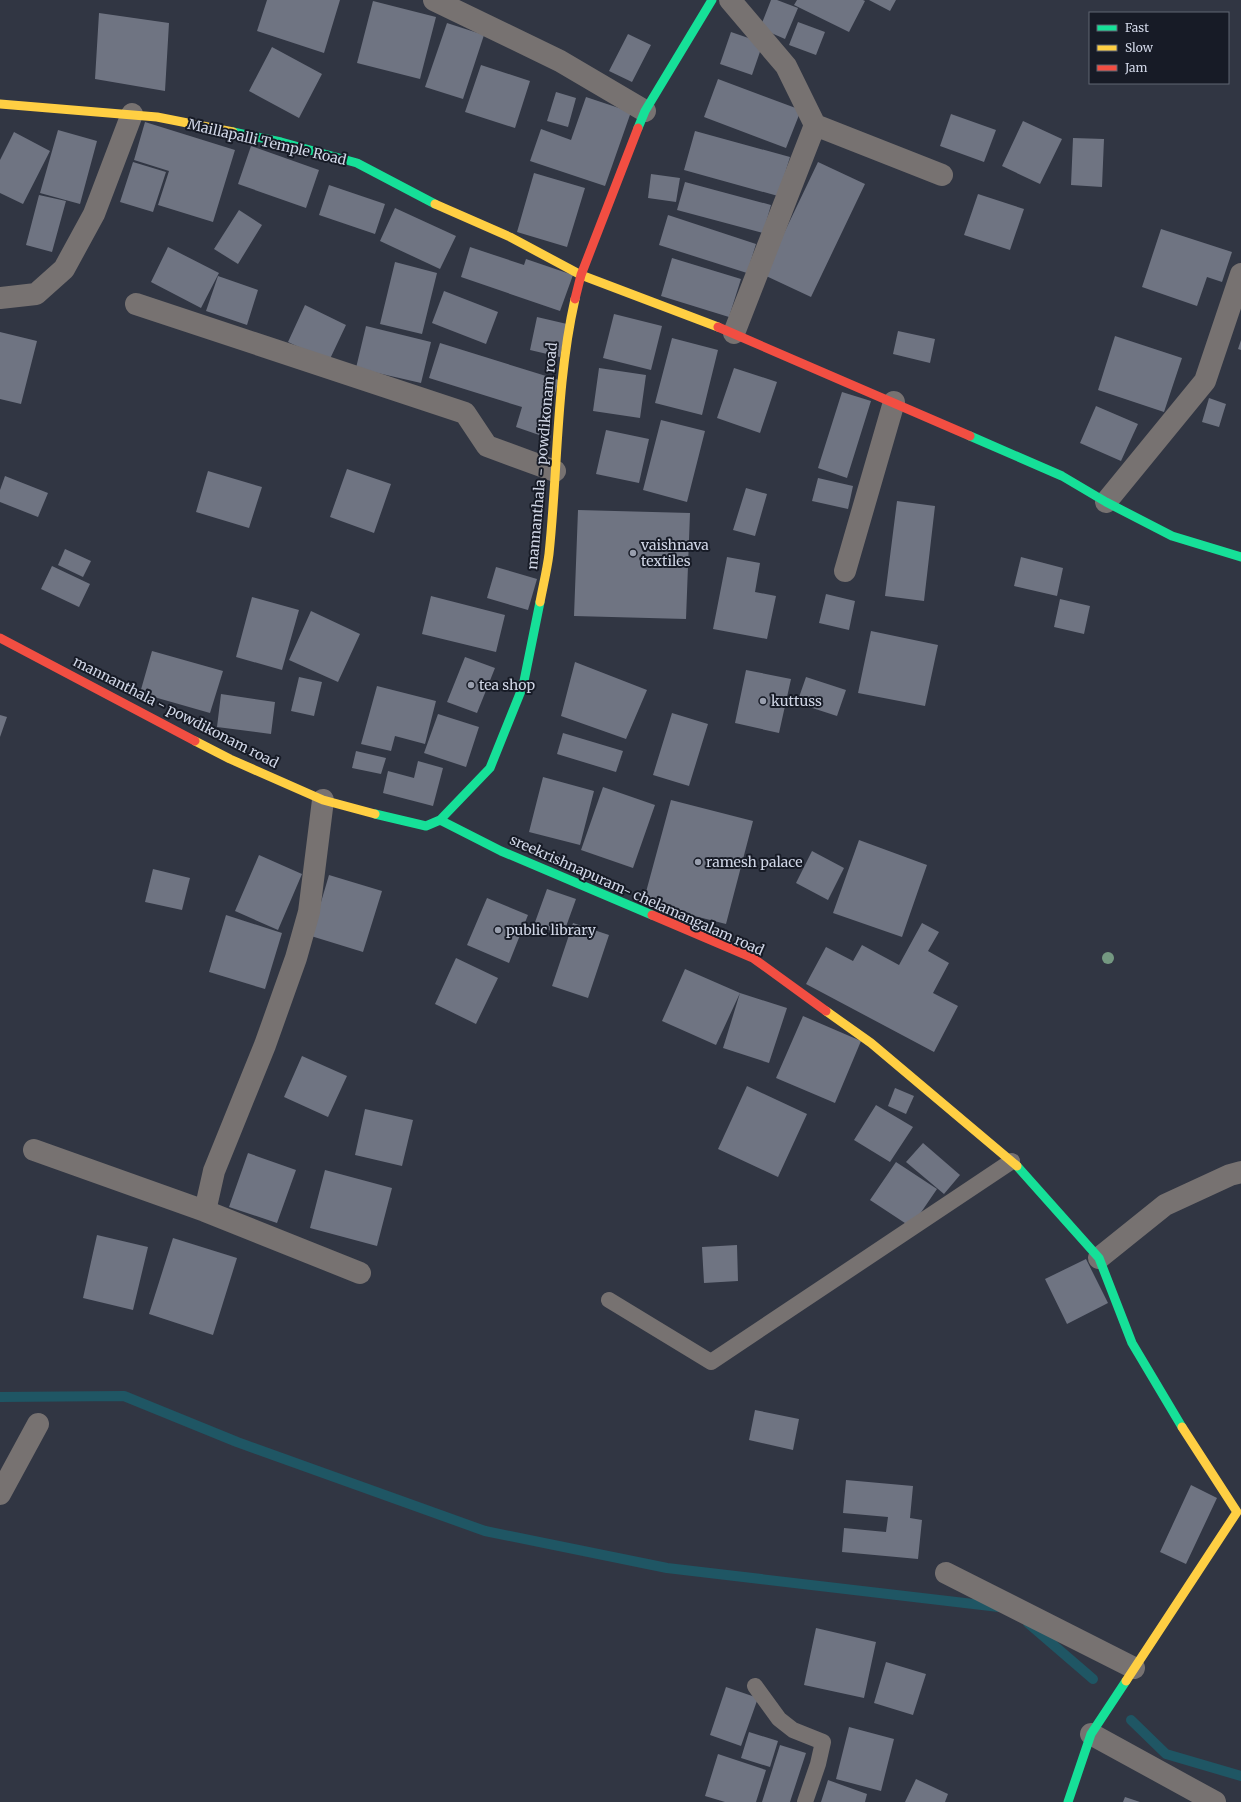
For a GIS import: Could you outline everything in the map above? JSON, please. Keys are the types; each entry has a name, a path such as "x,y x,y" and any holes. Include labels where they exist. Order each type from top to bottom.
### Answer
{"street":[{"path":"434,0 466,7 644,111"},
{"name":"mannanthala - powdikonam road","path":"0,638 230,759 323,800 400,821 426,826 440,820 490,768 523,686 549,555 556,471 560,394 568,330 581,275 644,111 712,0"},
{"path":"730,0 786,66 816,125 942,175"},
{"name":"Maillapalli Temple Road","path":"0,104 157,117 281,142 357,163 430,202 510,237 581,275 734,333 1062,476 1106,502 1172,536 1241,557"},
{"path":"0,298 36,294 64,269 94,214 132,114"},
{"path":"734,333 816,125"},
{"path":"1106,502 1205,381 1241,274"},
{"path":"136,304 465,413 487,446 556,471"},
{"path":"845,571 894,402"},
{"path":"205,1211 214,1171 265,1046 296,958 309,912 323,800"},
{"name":"sreekrishnapuram- chelamangalam road","path":"440,820 501,851 753,958 871,1043 1012,1160 1099,1258 1132,1343 1186,1434 1239,1514 1090,1734 1068,1802"},
{"path":"34,1150 205,1211 360,1273"},
{"path":"1099,1258 1165,1205 1230,1175 1241,1172"},
{"path":"0,1494 38,1424"},
{"path":"946,1573 1134,1668"},
{"path":"1090,1734 1215,1802"}],"lane":[{"path":"609,1300 711,1362 1012,1160"},
{"path":"755,1686 779,1719 793,1730 823,1742 818,1764 805,1802"}],"building":[{"path":"267,0 340,0 324,53 257,31"},
{"path":"771,0 777,0 798,8 785,39 760,28"},
{"path":"797,0 865,1 849,32 794,5"},
{"path":"869,0 896,0 890,11"},
{"path":"373,1 436,17 420,79 357,63"},
{"path":"99,13 169,23 165,91 95,79"},
{"path":"798,22 825,32 816,55 789,45"},
{"path":"447,23 484,35 463,99 425,87"},
{"path":"731,32 763,43 752,75 720,64"},
{"path":"628,34 651,45 632,82 609,71"},
{"path":"272,47 322,74 299,118 249,91"},
{"path":"481,65 530,81 515,128 465,112"},
{"path":"718,79 801,110 786,148 704,117"},
{"path":"556,92 576,98 568,127 547,121"},
{"path":"586,97 631,112 605,186 530,161 541,129 571,140"},
{"path":"951,114 996,130 984,162 940,146"},
{"path":"1023,121 1062,139 1040,184 1002,166"},
{"path":"145,122 235,150 213,222 158,205 169,171 134,160"},
{"path":"58,130 97,141 80,204 40,193"},
{"path":"695,131 790,157 778,196 684,170"},
{"path":"14,132 50,151 23,204 0,193 0,160"},
{"path":"1073,138 1104,139 1102,187 1071,185"},
{"path":"251,146 319,170 306,208 238,184"},
{"path":"133,162 166,172 153,212 120,202"},
{"path":"818,162 865,184 811,297 764,275"},
{"path":"534,173 585,188 567,247 517,232"},
{"path":"651,174 680,178 676,202 648,198"},
{"path":"685,182 771,205 763,233 677,210"},
{"path":"329,185 385,204 375,234 319,215"},
{"path":"978,194 1024,209 1010,250 964,235"},
{"path":"39,195 66,201 52,252 26,245"},
{"path":"395,208 456,236 440,269 380,241"},
{"path":"239,210 262,225 238,264 214,249"},
{"path":"668,215 756,244 747,273 659,245"},
{"path":"1161,229 1232,252 1222,282 1207,277 1197,306 1142,287"},
{"path":"168,247 219,273 201,308 151,282"},
{"path":"470,247 524,265 526,259 573,275 560,311 461,277"},
{"path":"672,258 741,279 729,317 661,296"},
{"path":"395,262 437,273 422,334 380,324"},
{"path":"218,276 258,290 247,325 206,311"},
{"path":"444,291 498,312 486,344 432,323"},
{"path":"305,305 346,325 329,361 288,342"},
{"path":"614,314 662,326 651,370 603,358"},
{"path":"537,317 567,324 560,357 530,350"},
{"path":"366,326 431,342 421,383 356,368"},
{"path":"898,331 935,339 930,363 893,354"},
{"path":"0,332 37,341 21,404 0,399"},
{"path":"1115,336 1182,358 1164,412 1098,390"},
{"path":"672,338 718,350 702,415 655,403"},
{"path":"1241,340 1241,350 1238,349"},
{"path":"440,343 559,380 542,436 516,427 522,407 429,378"},
{"path":"599,368 646,375 640,418 593,411"},
{"path":"734,368 777,382 760,433 717,418"},
{"path":"842,392 871,401 847,478 818,468"},
{"path":"1209,398 1226,404 1219,427 1202,422"},
{"path":"1096,406 1138,424 1121,461 1080,443"},
{"path":"661,420 705,431 687,502 643,490"},
{"path":"606,430 649,439 639,483 596,474"},
{"path":"347,469 391,484 374,533 330,517"},
{"path":"208,471 262,487 249,528 196,512"},
{"path":"5,476 48,493 38,517 0,502 0,490"},
{"path":"818,478 853,486 848,509 812,501"},
{"path":"746,488 767,494 755,536 733,530"},
{"path":"897,501 935,506 924,601 885,596"},
{"name":"vaishnava textiles","path":"578,510 690,513 686,619 574,616"},
{"path":"65,549 91,561 83,577 58,565"},
{"path":"727,557 760,563 755,592 776,596 767,639 713,629"},
{"path":"1021,557 1063,568 1057,596 1014,586"},
{"path":"52,566 90,584 79,607 41,589"},
{"path":"496,567 537,579 528,610 487,598"},
{"path":"826,594 855,601 849,630 819,623"},
{"path":"431,596 505,615 496,652 422,634"},
{"path":"252,597 299,610 282,670 236,657"},
{"path":"1060,599 1090,606 1084,634 1054,627"},
{"path":"311,611 360,634 338,682 289,660"},
{"path":"871,631 938,645 925,706 858,693"},
{"path":"152,651 223,671 210,713 140,693"},
{"name":"tea shop","path":"465,657 495,668 477,713 447,702"},
{"path":"575,662 647,690 626,739 561,716"},
{"name":"kuttuss","path":"746,670 791,679 779,733 735,723"},
{"path":"299,677 322,682 314,716 291,711"},
{"path":"806,677 846,690 837,716 797,703"},
{"path":"377,686 436,701 425,744 395,736 391,751 361,744"},
{"path":"221,694 275,702 271,734 217,727"},
{"path":"672,713 708,724 689,786 653,775"},
{"path":"438,714 479,727 466,767 424,753"},
{"path":"0,715 7,717 0,737"},
{"path":"563,733 623,751 616,772 557,754"},
{"path":"356,751 386,758 381,774 352,768"},
{"path":"418,761 443,768 433,806 383,793 388,771 414,778"},
{"path":"543,777 594,791 580,845 529,832"},
{"path":"603,787 655,805 633,868 581,850"},
{"name":"ramesh palace","path":"671,800 753,821 726,924 643,903"},
{"path":"859,840 927,865 902,937 833,913"},
{"path":"812,851 844,868 828,900 796,883"},
{"path":"259,855 302,874 278,930 235,911"},
{"path":"153,869 190,878 182,910 145,902"},
{"path":"329,875 382,891 363,952 311,936"},
{"path":"547,889 576,899 563,935 534,925"},
{"name":"public library","path":"487,898 528,915 509,963 467,945"},
{"path":"226,915 282,933 265,989 209,972"},
{"path":"573,923 609,935 588,998 552,986"},
{"path":"922,923 939,932 928,951 949,963 933,993 958,1006 934,1052 806,984 826,947 853,961 862,945 899,965"},
{"path":"456,958 498,978 476,1024 435,1004"},
{"path":"685,969 740,993 716,1045 662,1021"},
{"path":"740,993 787,1008 769,1063 723,1048"},
{"path":"803,1016 861,1041 835,1103 776,1078"},
{"path":"302,1056 347,1076 328,1117 284,1097"},
{"path":"747,1086 807,1114 778,1177 718,1149"},
{"path":"895,1088 914,1096 906,1114 888,1106"},
{"path":"876,1105 913,1127 890,1162 854,1140"},
{"path":"365,1109 413,1120 402,1166 355,1155"},
{"path":"923,1143 960,1175 944,1194 906,1162"},
{"path":"248,1153 296,1170 277,1223 229,1207"},
{"path":"896,1162 937,1189 911,1227 870,1200"},
{"path":"325,1170 392,1188 377,1246 310,1228"},
{"path":"97,1235 148,1247 133,1310 83,1298"},
{"path":"173,1238 237,1258 213,1335 149,1314"},
{"path":"737,1245 738,1281 704,1283 702,1247"},
{"path":"1086,1259 1108,1303 1067,1324 1045,1279"},
{"path":"755,1410 799,1419 793,1450 749,1440"},
{"path":"846,1480 913,1486 910,1518 922,1520 918,1559 842,1552 844,1528 886,1532 888,1517 843,1513"},
{"path":"1191,1485 1217,1498 1186,1564 1160,1552"},
{"path":"816,1628 876,1642 864,1698 804,1685"},
{"path":"886,1662 926,1674 913,1715 874,1703"},
{"path":"726,1687 758,1698 741,1746 710,1735"},
{"path":"849,1727 894,1739 881,1791 836,1779"},
{"path":"749,1732 778,1741 770,1767 741,1758"},
{"path":"780,1745 806,1753 790,1802 762,1802"},
{"path":"718,1754 766,1770 756,1802 725,1802 705,1796"},
{"path":"916,1779 948,1794 945,1802 905,1802"},
{"path":"828,1780 867,1794 865,1802 821,1802"},
{"path":"1125,1797 1140,1802 1123,1802"}],"waterway":[{"path":"0,1397 124,1396 237,1442 485,1531 667,1568 999,1607"},
{"path":"1028,1623 1093,1679"},
{"path":"1131,1720 1166,1754 1241,1776"}],"traffic: fast":[{"path":"638,128 645,111 712,0"},
{"path":"233,132 281,142 357,163 435,204"},
{"path":"970,436 1062,476 1106,502 1172,536 1241,557"},
{"path":"375,814 426,826 440,820 490,768 523,686 540,602"},
{"path":"440,820 501,851 652,915"},
{"path":"1017,1166 1099,1258 1132,1343 1182,1427"},
{"path":"1068,1802 1091,1734 1126,1681"}],"traffic: slow":[{"path":"0,104 157,117 233,132"},
{"path":"435,204 510,237 581,275 718,327"},
{"path":"540,602 549,554 564,362 575,299"},
{"path":"195,741 230,759 323,800 375,814"},
{"path":"826,1011 871,1043 1017,1166"},
{"path":"1126,1681 1237,1512 1182,1427"}],"traffic: jam":[{"path":"575,299 581,275 638,128"},
{"path":"718,327 970,436"},
{"path":"0,638 195,741"},
{"path":"652,915 753,958 826,1011"}],"place":[{"name":"vaishnava textiles","path":"633,553"},
{"name":"tea shop","path":"471,685"},
{"name":"kuttuss","path":"763,701"},
{"name":"ramesh palace","path":"698,862"},
{"name":"public library","path":"498,930"}]}
